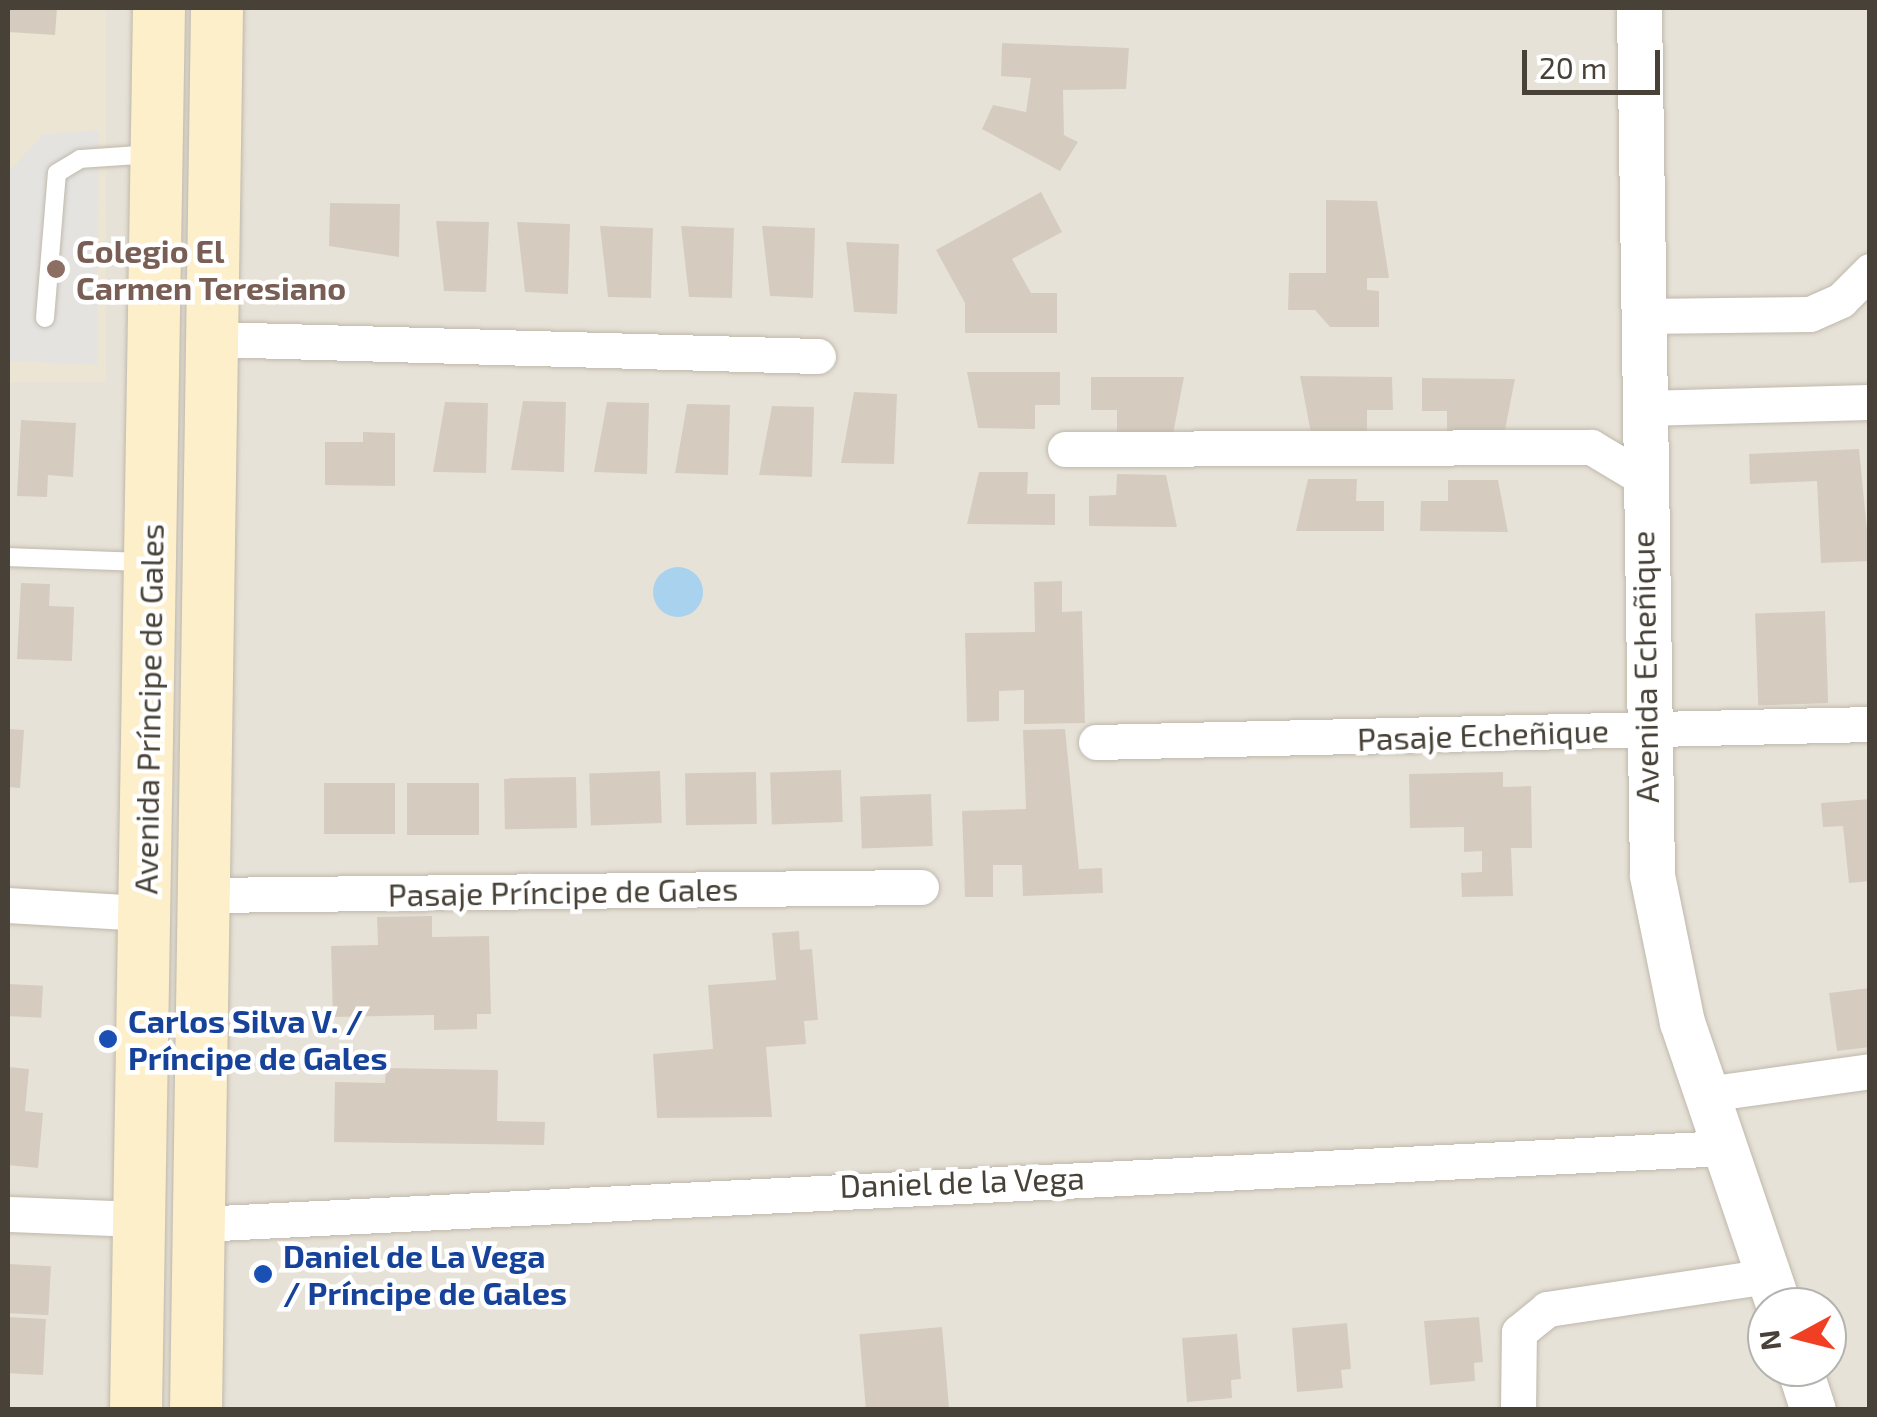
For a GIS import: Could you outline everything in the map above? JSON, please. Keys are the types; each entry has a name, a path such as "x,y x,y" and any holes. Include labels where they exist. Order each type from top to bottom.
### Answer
{"main road":[{"name":"Avenida Príncipe de Gales","path":"136,1410 159,8"},
{"name":"Avenida Príncipe de Gales","path":"196,1410 217,8"}],"street":[{"name":"Avenida Echeñique","path":"1639,8 1644,728 1664,948 1707,1094 1772,1287"},
{"path":"1641,316 1810,314 1841,300 1870,271"},
{"path":"212,339 818,356"},
{"path":"1592,448 1642,415 1870,402"},
{"path":"1066,448 1592,448 1643,478"},
{"name":"Pasaje Echeñique","path":"1096,742 1870,724"},
{"name":"Pasaje Príncipe de Gales","path":"204,896 921,888"},
{"path":"8,905 144,913"},
{"path":"1707,1094 1870,1070"},
{"name":"Daniel de la Vega","path":"199,1224 1725,1148"},
{"path":"8,1214 139,1219"},
{"path":"1518,1410 1519,1332 1547,1309 1747,1293"}],"lane":[{"path":"45,318 57,173 80,159 156,154"},
{"path":"8,557 150,562"}],"shaded area":[{"path":"8,8 1869,8 1869,1409 8,1410"},
{"name":"Colegio El Carmen Teresiano","path":"8,8 106,8 106,382 8,382"},
{"path":"99,130 97,365 8,361 8,173 43,134"}],"water":[{"path":"678,567 696,574 703,592 696,610 678,617 660,610 653,592 660,574"}],"building":[{"path":"8,8 57,8 55,35 8,32"},
{"path":"1002,43 1129,48 1126,89 1063,90 1064,135 1078,142 1060,171 982,129 993,105 1026,112 1031,78 1001,76"},
{"path":"1041,192 1062,232 1012,259 1031,293 1057,293 1057,333 965,333 965,303 936,250"},
{"path":"1326,200 1377,201 1389,278 1367,278 1367,290 1379,291 1379,327 1330,327 1315,310 1288,310 1289,273 1326,273"},
{"path":"330,203 400,204 399,257 329,246"},
{"path":"436,221 489,222 486,292 444,291"},
{"path":"517,222 570,224 568,294 525,292"},
{"path":"600,226 653,228 651,298 608,297"},
{"path":"681,226 734,228 732,298 689,297"},
{"path":"762,226 815,228 813,298 770,296"},
{"path":"846,242 899,244 897,314 854,312"},
{"path":"967,372 1060,372 1060,405 1035,405 1035,429 978,428"},
{"path":"1300,376 1392,377 1393,410 1367,410 1367,433 1311,433"},
{"path":"1091,377 1184,377 1173,434 1117,434 1117,410 1091,410"},
{"path":"1422,378 1515,379 1504,435 1447,435 1447,411 1422,411"},
{"path":"854,392 897,394 894,464 841,463"},
{"path":"523,401 566,402 564,472 511,470"},
{"path":"445,402 488,403 486,473 433,472"},
{"path":"607,402 649,403 647,474 594,472"},
{"path":"687,404 730,405 728,475 675,473"},
{"path":"772,406 814,407 812,477 759,475"},
{"path":"21,420 76,423 73,477 48,475 47,497 17,496"},
{"path":"363,432 395,433 395,486 325,485 325,442 363,442"},
{"path":"1859,449 1870,561 1821,563 1817,481 1750,484 1749,454"},
{"path":"979,472 1028,472 1027,494 1055,494 1055,525 967,524"},
{"path":"1117,474 1166,475 1177,527 1089,526 1089,496 1116,495"},
{"path":"1308,479 1357,479 1356,501 1384,501 1384,531 1296,531"},
{"path":"1448,480 1498,480 1508,532 1420,531 1421,501 1448,501"},
{"path":"1062,581 1062,612 1082,611 1085,723 1024,724 1024,690 999,691 999,721 967,722 965,633 1035,632 1034,582"},
{"path":"21,583 50,584 49,606 74,607 72,661 17,659"},
{"path":"1825,611 1828,703 1758,705 1755,613"},
{"path":"8,729 24,730 20,788 8,787"},
{"path":"1065,729 1079,869 1102,868 1103,893 1023,896 1022,865 993,865 993,897 965,897 962,811 1026,809 1023,730"},
{"path":"841,770 843,822 772,824 770,772"},
{"path":"660,771 662,823 591,825 589,773"},
{"path":"756,772 757,824 686,825 685,773"},
{"path":"1503,772 1503,787 1531,786 1532,848 1511,848 1513,896 1462,897 1461,873 1482,872 1482,851 1464,852 1464,827 1410,828 1409,774"},
{"path":"576,777 577,828 505,829 504,778"},
{"path":"324,783 395,783 395,834 324,834"},
{"path":"407,783 479,783 479,835 407,835"},
{"path":"931,794 933,846 862,848 860,796"},
{"path":"1870,799 1870,881 1849,883 1843,826 1823,827 1821,803"},
{"path":"432,916 432,937 489,936 491,1014 477,1014 477,1029 434,1030 434,1015 333,1017 331,946 378,945 377,917"},
{"path":"799,931 800,950 812,949 818,1020 804,1021 806,1044 766,1047 772,1117 657,1118 653,1054 713,1049 708,985 776,980 772,933"},
{"path":"8,984 43,986 41,1018 8,1016"},
{"path":"1870,988 1870,1047 1837,1051 1829,993"},
{"path":"8,1067 29,1069 25,1111 43,1113 38,1168 8,1165"},
{"path":"386,1068 498,1070 497,1121 545,1122 544,1145 334,1142 335,1082 385,1083"},
{"path":"8,1264 51,1266 48,1315 8,1313"},
{"path":"8,1317 46,1319 43,1375 8,1373"},
{"path":"1479,1317 1483,1362 1474,1363 1475,1381 1430,1385 1424,1321"},
{"path":"1347,1323 1351,1369 1341,1370 1343,1388 1297,1392 1292,1328"},
{"path":"942,1327 949,1410 866,1410 859,1334"},
{"path":"1237,1334 1241,1379 1231,1380 1232,1398 1187,1402 1182,1338"}],"place":[{"name":"Colegio El Carmen Teresiano","path":"56,269"},
{"name":"Carlos Silva V. / Príncipe de Gales","path":"108,1039"},
{"name":"Daniel de La Vega / Príncipe de Gales","path":"263,1274"}]}
